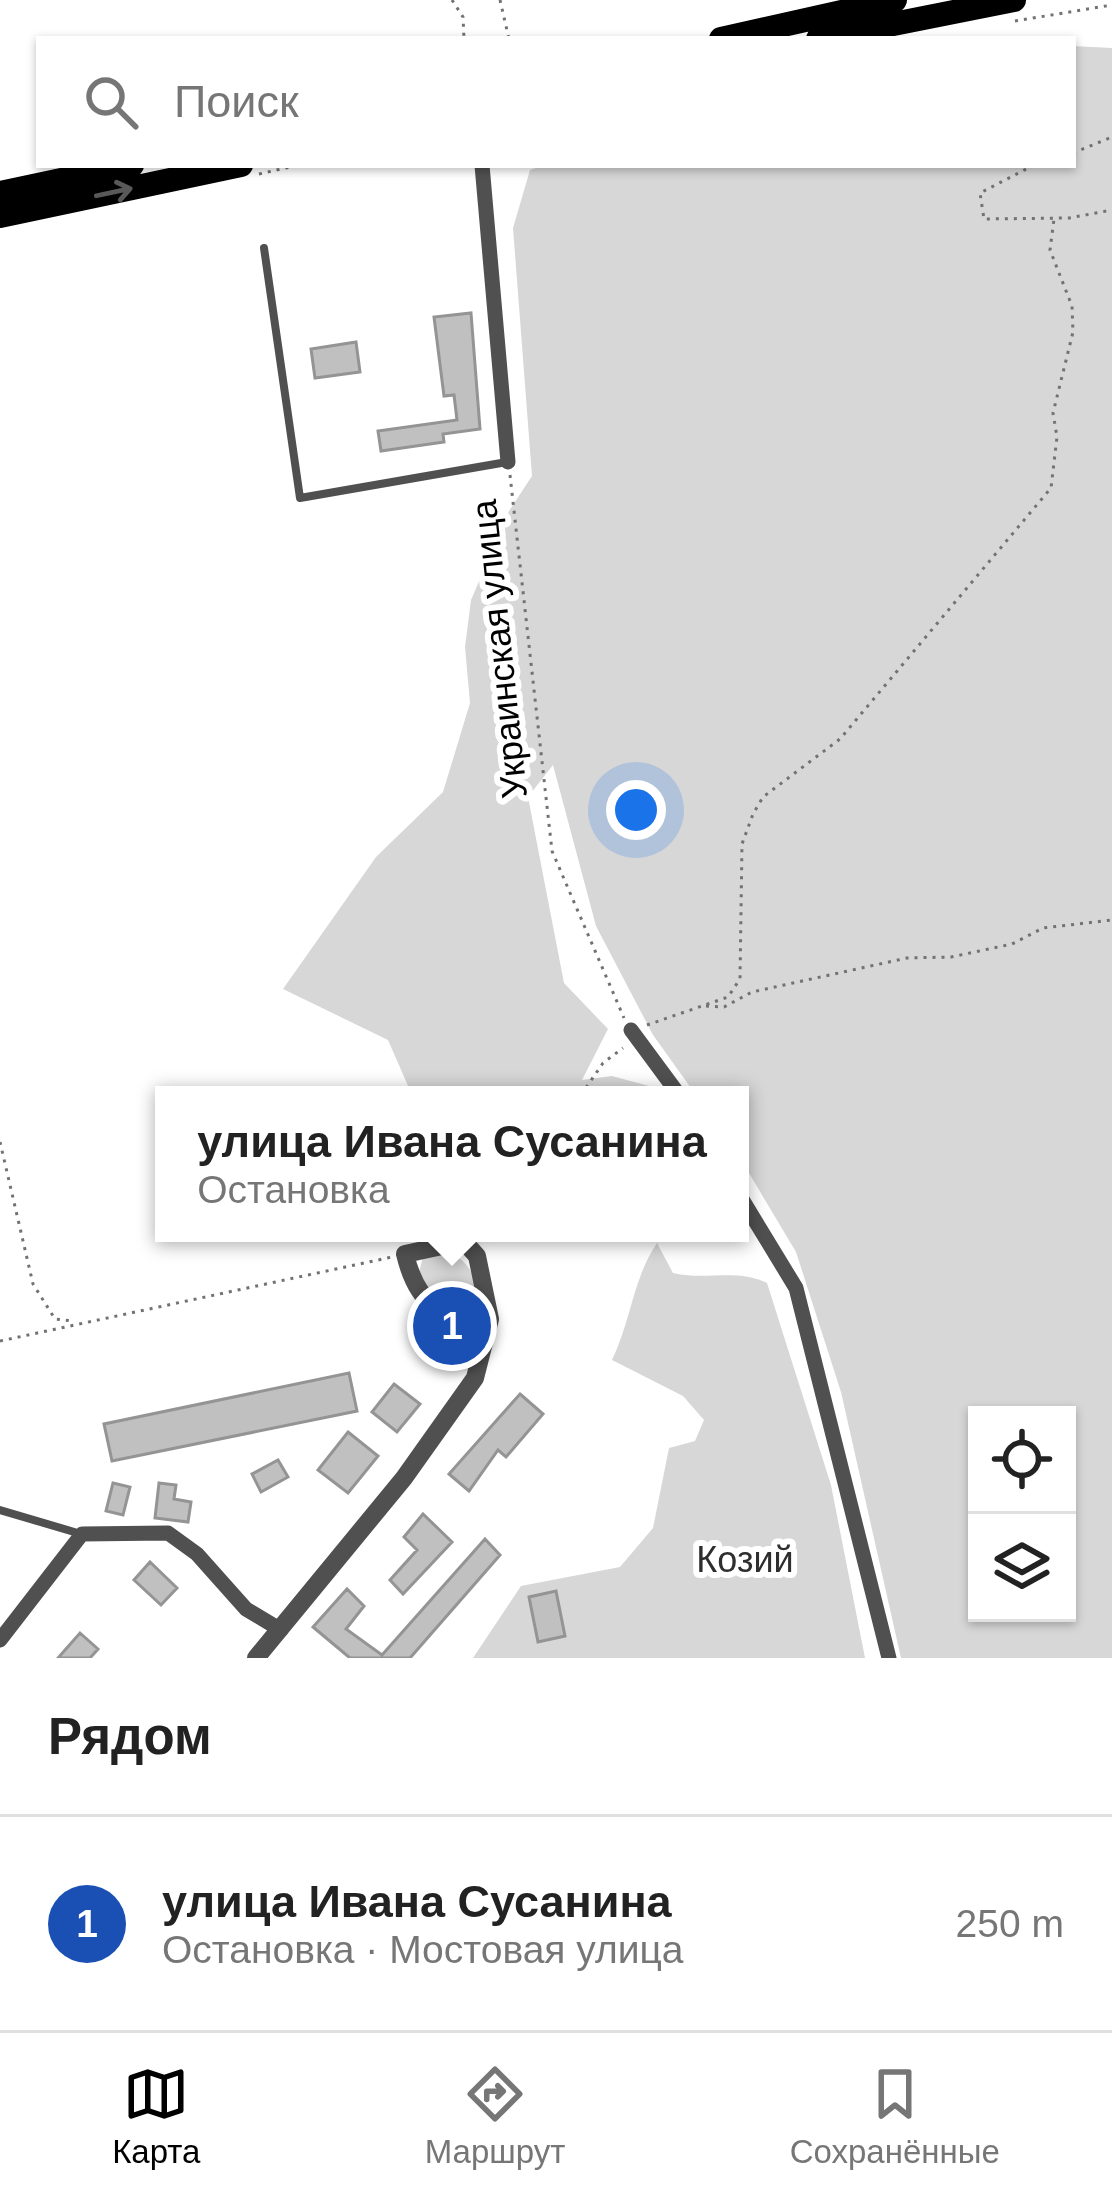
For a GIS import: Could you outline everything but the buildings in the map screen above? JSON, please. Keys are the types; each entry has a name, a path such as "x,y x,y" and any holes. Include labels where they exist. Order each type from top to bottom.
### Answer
{"main road":[{"path":"734,36 895,0"},
{"path":"839,36 1010,11"},
{"path":"0,193 119,168"},
{"path":"0,216 227,168"}],"street":[{"name":"Украинская улица","path":"482,168 508,462"},
{"path":"634,1034 672,1086"},
{"path":"749,1211 796,1288 889,1658"},
{"path":"256,1658 404,1478 475,1378 490,1319 482,1270 468,1246 431,1246 405,1254 411,1280 427,1304 458,1319 490,1319"},
{"path":"0,1640 82,1534 168,1534 197,1554 246,1609 281,1630"}],"lane":[{"path":"264,248 300,498 508,462"},
{"path":"0,1510 82,1534"}],"path":[{"path":"452,0 463,17 464,36"},
{"path":"500,0 508,36"},
{"path":"1010,11 1112,5"},
{"path":"1076,152 1112,136"},
{"path":"1028,168 980,193 984,219 1054,219 1112,209"},
{"path":"587,1086 603,1063 650,1021 728,997 740,979 742,844 764,797 840,739 1051,488 1058,437 1053,413 1073,332 1072,306 1050,250 1054,219"},
{"name":"Украинская улица","path":"508,462 552,851 591,951 634,1034"},
{"path":"704,1006 724,1007 752,992 907,958 951,957 1012,944 1043,928 1112,920"},
{"path":"0,1142 42,1303 55,1319 82,1322"},
{"path":"0,1341 405,1254"}],"green space":[{"path":"1076,46 1112,48 1112,1658 901,1658 841,1392 796,1252 749,1173 749,1086 690,1086 653,1035 596,926 553,765 528,797 564,983 608,1029 582,1080 612,1076 649,1086 408,1086 388,1040 283,989 376,857 443,792 470,703 465,647 471,600 509,511 532,476 513,228 530,170 536,168 1076,168"},
{"name":"Козий","path":"657,1243 673,1273 744,1276 767,1283 831,1485 865,1658 473,1658 521,1586 620,1567 653,1528 669,1448 695,1441 704,1420 683,1396 612,1360"},
{"path":"441,1251 460,1259 472,1272 478,1312 440,1303 418,1276 423,1257"}],"place":[{"name":"улица Ивана Сусанина","path":"452,1326"}]}
